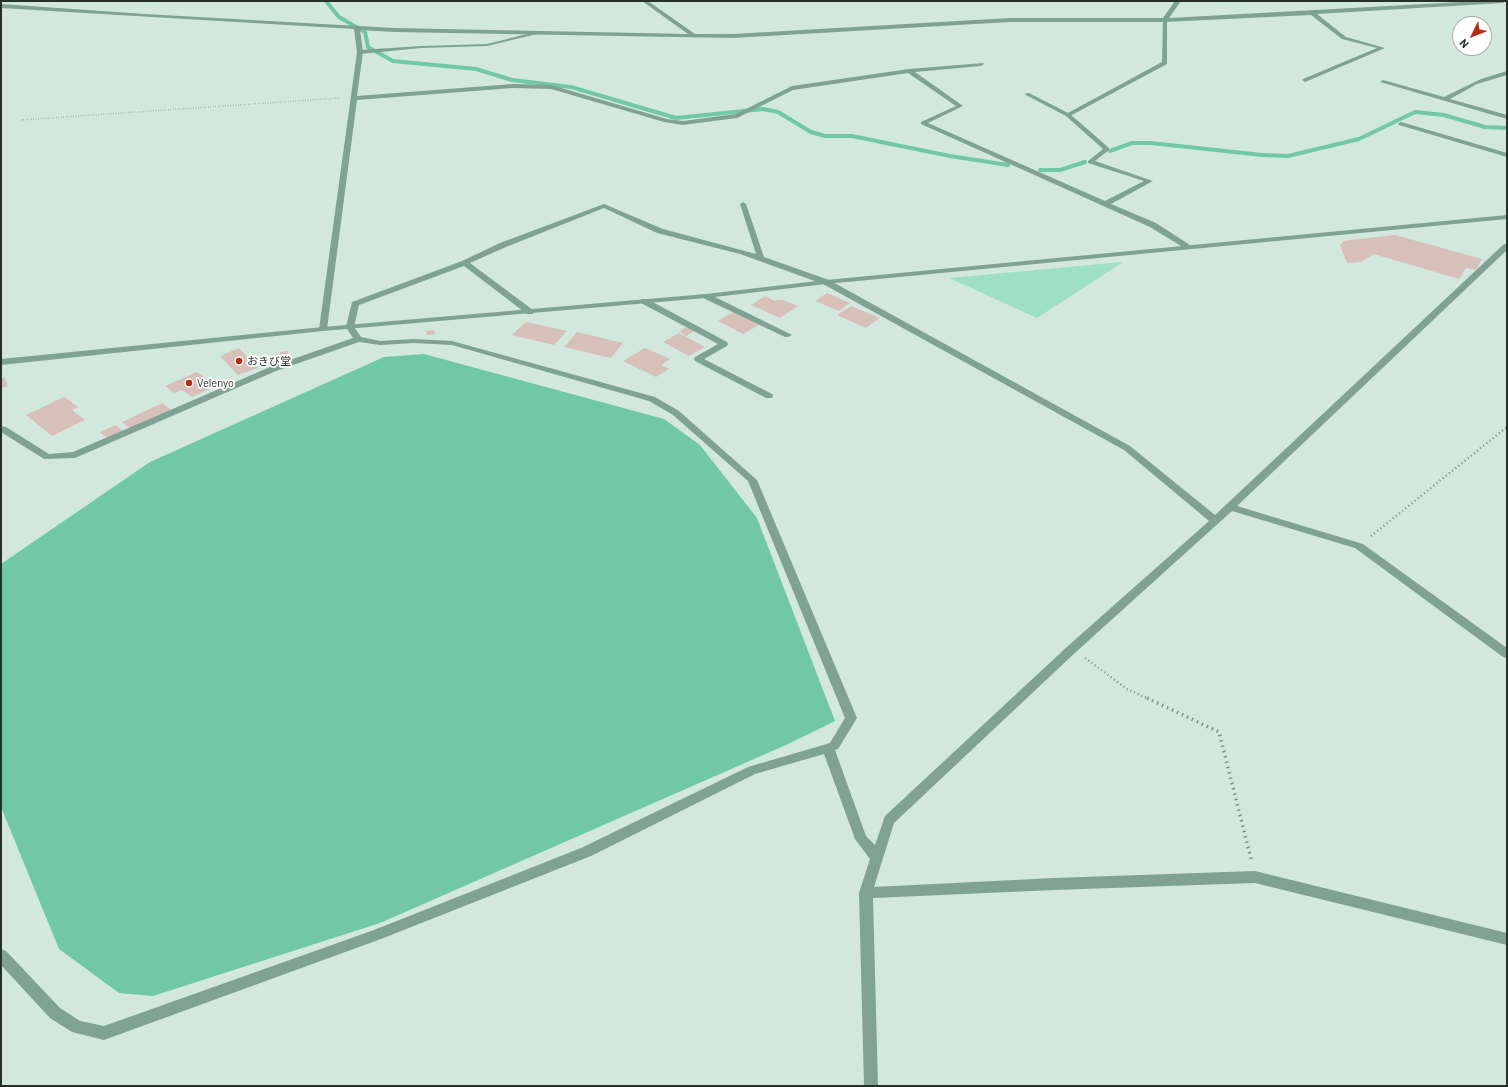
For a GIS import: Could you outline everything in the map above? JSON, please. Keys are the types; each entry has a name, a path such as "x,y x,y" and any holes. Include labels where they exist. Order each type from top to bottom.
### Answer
{"street":[{"path":"645,1 695,36"},
{"path":"1164,20 1178,1"},
{"path":"1,6 357,29 734,36 1010,20 1164,20 1312,13 1503,1"},
{"path":"1481,2 1507,7"},
{"path":"1305,80 1382,48 1344,38 1312,13"},
{"path":"323,330 360,52 357,29"},
{"path":"353,98 513,86 551,87 666,121 683,123 737,116 792,88 909,71 981,64"},
{"path":"909,71 960,106 923,123 1153,225 1189,247"},
{"path":"1446,99 1466,87 1492,76 1507,73"},
{"path":"1383,82 1507,117"},
{"path":"1026,94 1068,115 1107,149 1090,162 1150,181 1105,204"},
{"path":"1401,124 1507,155"},
{"path":"743,204 761,259"},
{"path":"358,340 350,327 355,304 465,263 503,245 604,206 660,231 743,252 826,282 1127,448 1214,520"},
{"path":"1,362 350,327 706,296 826,282 1507,217"},
{"path":"871,1086 866,893 889,820 1073,648 1230,507 1507,246"},
{"path":"465,263 530,312"},
{"path":"706,296 788,335"},
{"path":"644,301 724,344 698,359 769,396"},
{"path":"1,429 48,457 75,455 273,369 358,340 380,343 414,341 452,343 652,399 676,413 752,480 851,718 834,746 752,770 586,852 376,935 104,1033 77,1027 55,1013 1,955"},
{"path":"1230,507 1359,546 1507,654"},
{"path":"828,748 861,838 877,857"},
{"path":"866,893 1054,884 1255,877 1507,939"}],"lane":[{"path":"1068,115 1165,63 1164,20"},
{"path":"360,52 422,47 487,45 535,33"}],"path":[{"path":"21,120 353,98"},
{"path":"1359,546 1507,427"},
{"path":"1073,648 1127,689 1219,732 1255,877"}],"shaded area":[{"path":"1123,262 1037,318 949,278"},
{"path":"424,354 664,419 700,445 757,518 835,721 786,745 380,923 153,996 119,993 59,949 1,807 1,564 150,462 384,357"}],"building":[{"path":"1395,235 1482,259 1476,270 1466,268 1459,279 1374,254 1361,262 1347,263 1340,245 1344,241"},
{"path":"827,293 850,303 839,311 815,301"},
{"path":"765,296 775,301 783,300 798,306 780,318 751,305"},
{"path":"851,306 880,318 866,328 837,315"},
{"path":"733,312 759,325 743,334 718,321"},
{"path":"526,322 567,331 554,345 512,335"},
{"path":"689,326 696,330 686,336 679,331"},
{"path":"434,330 435,334 427,335 426,331"},
{"path":"577,332 623,343 611,358 564,347"},
{"path":"679,333 705,347 689,356 663,342"},
{"path":"239,348 258,368 238,375 220,356"},
{"path":"645,348 670,359 661,365 669,369 656,377 623,361"},
{"path":"288,351 287,359 278,360 280,352"},
{"path":"197,372 216,386 192,397 182,390 174,393 165,386"},
{"path":"4,377 8,386 1,388 1,379"},
{"path":"64,397 78,407 72,410 85,420 52,436 26,415"},
{"path":"162,403 171,410 131,429 122,422"},
{"path":"116,425 124,432 108,439 100,432"}],"waterway":[{"path":"326,1 339,17 365,32 368,47 393,61 476,69 512,80 571,87 676,118 763,109 778,112 811,132 825,136 852,136 950,156 1008,165"},
{"path":"1110,151 1132,143 1151,143 1262,155 1288,156 1359,139 1415,112 1444,115 1485,127 1507,128"},
{"path":"1040,170 1060,170 1085,162"}],"place":[{"name":"おきび堂","path":"239,361"},
{"name":"Velenyo","path":"189,383"}]}
